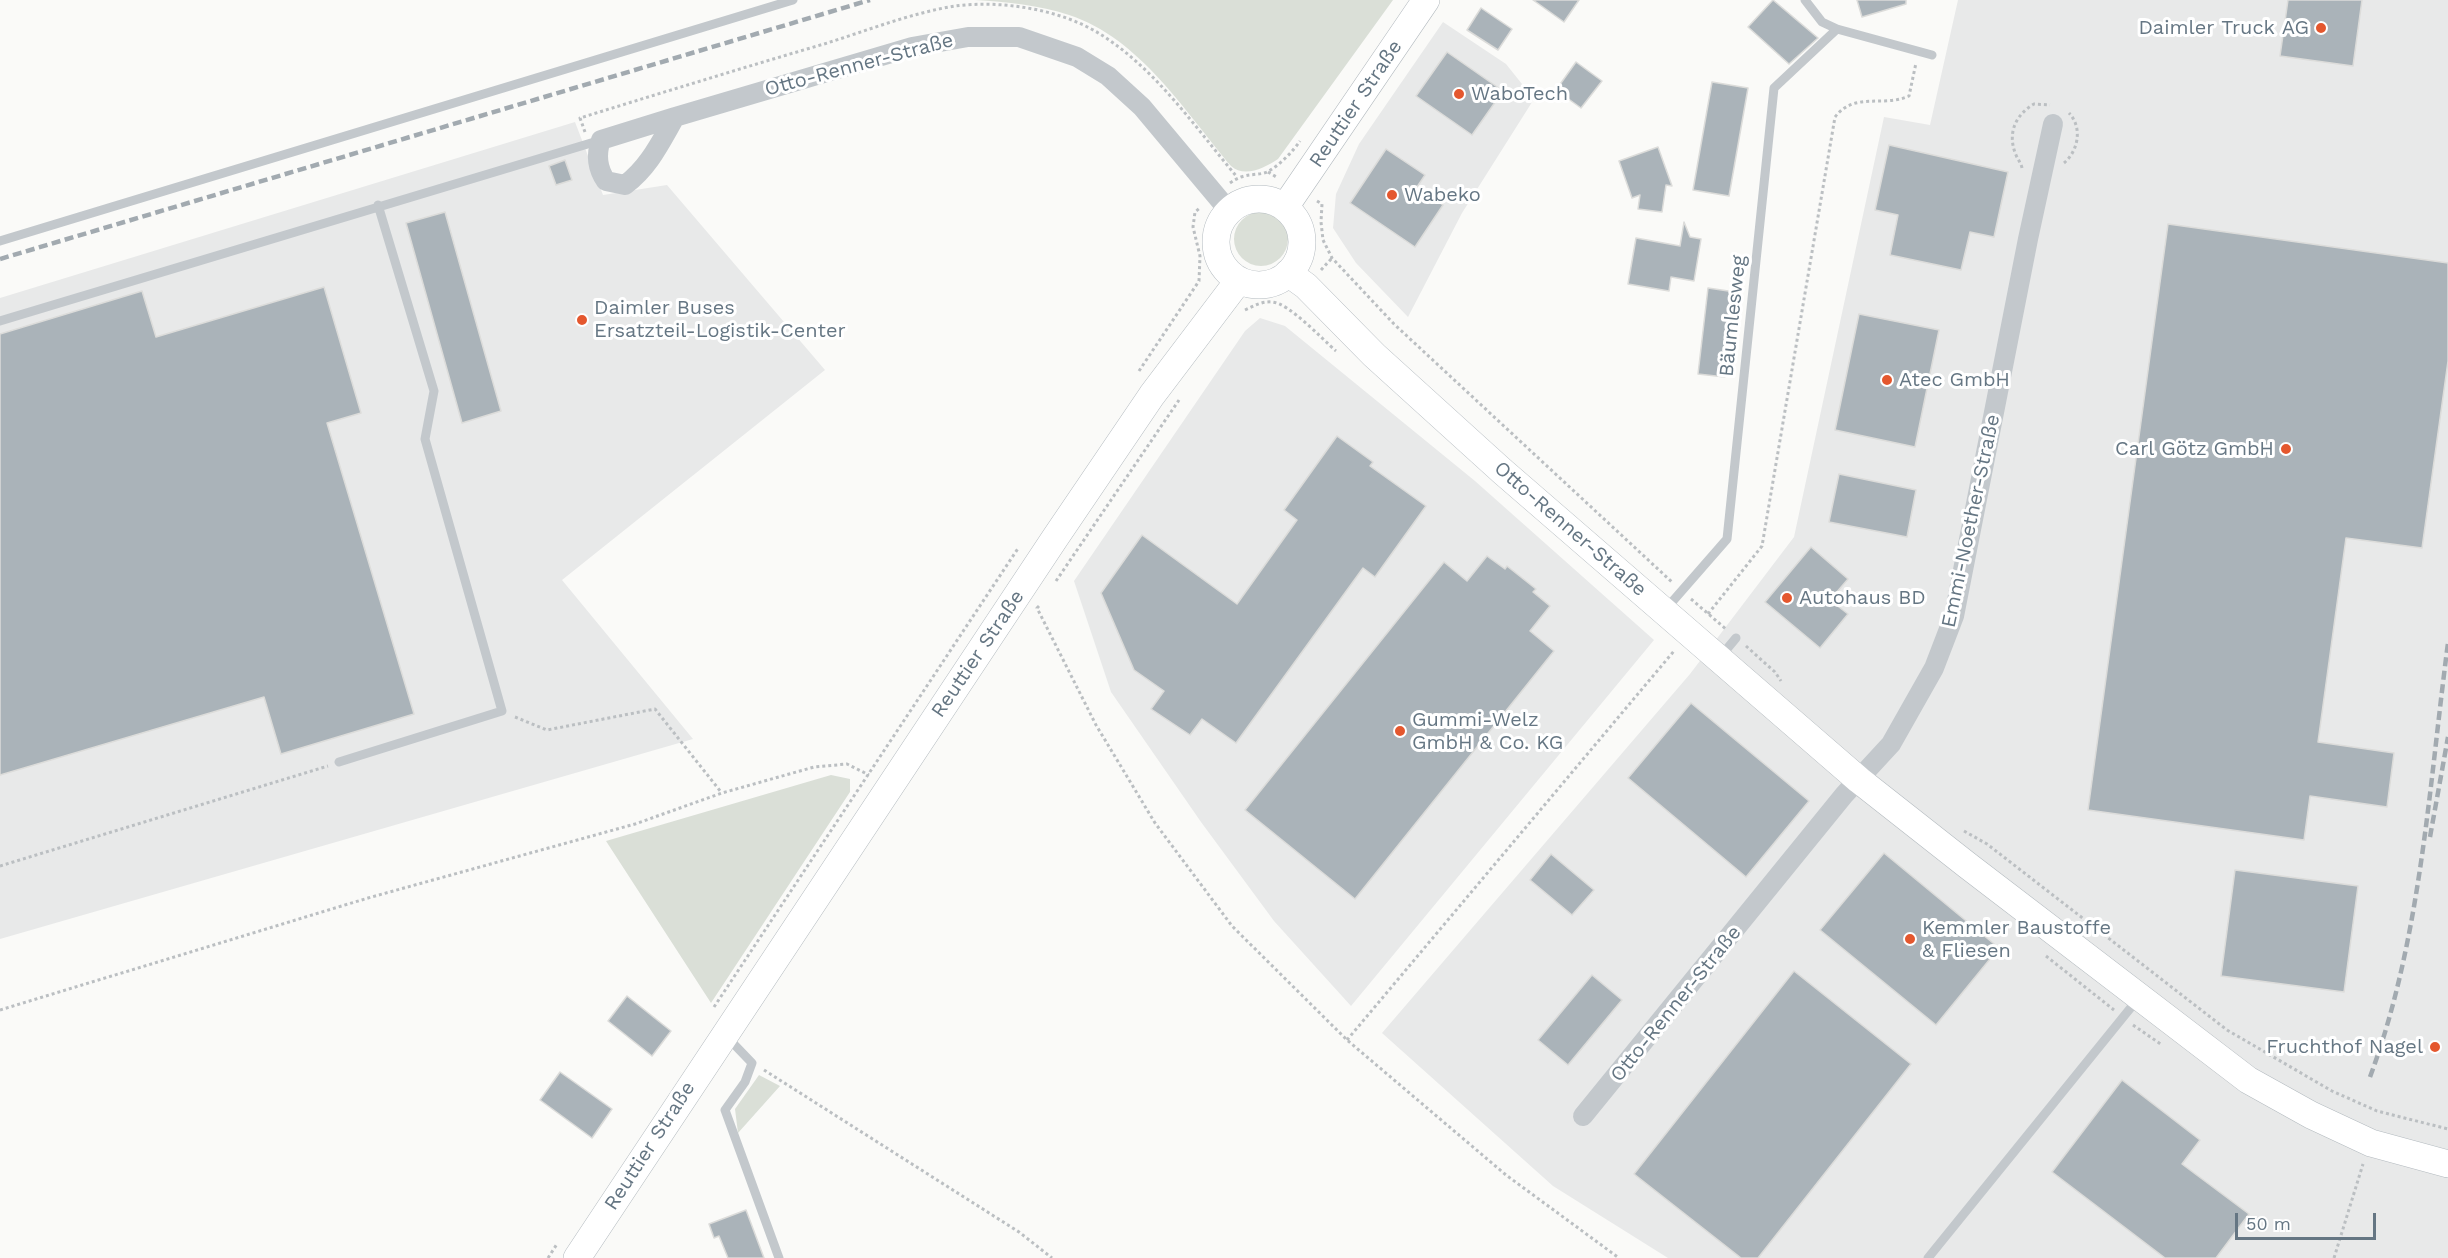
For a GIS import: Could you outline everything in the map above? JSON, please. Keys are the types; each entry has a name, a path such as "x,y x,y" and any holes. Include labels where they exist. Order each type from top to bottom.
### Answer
{"main road":[{"name":"Reuttier Straße","path":"1285,207 1426,0"},
{"path":"1260,198 1285,207 1292,215 1301,234 1299,256 1288,273 1264,284 1239,280 1222,264 1216,242 1222,203 1260,198"},
{"name":"Otto-Renner-Straße","path":"1288,273 1306,286 1374,355 1502,471 1674,602 1728,648 1859,780 2141,995 2248,1080 2311,1115 2371,1143 2420,1159 2448,1164"},
{"name":"Reuttier Straße","path":"576,1258 1152,395 1239,280"}],"street":[{"name":"Otto-Renner-Straße","path":"601,140 912,47 968,36 1019,37 1077,57 1108,76 1142,107 1222,203"},
{"path":"601,140 598,148 599,171 606,181 623,192 651,160 675,117"},
{"name":"Emmi-Noether-Straße","path":"1859,780 1891,744 1934,668 1954,616 2028,239 2053,124"},
{"name":"Otto-Renner-Straße","path":"1583,1116 1859,780"}],"lane":[{"path":"0,241 794,0"},
{"path":"1805,0 1822,22 1837,29 1932,55"},
{"name":"Bäumlesweg","path":"1674,602 1727,539 1774,88 1837,29"},
{"path":"0,321 378,205 601,140"},
{"path":"339,762 502,711 425,439 434,391 378,205"},
{"path":"1928,1258 2141,995"},
{"path":"724,1034 752,1063 745,1082 725,1110 779,1258"}],"path":[{"path":"1708,614 1762,546 1835,117 1843,107 1860,100 1898,101 1909,96 1914,84 1917,52"},
{"path":"1199,281 1200,256 1193,227 1195,212 1222,203 1237,177 1254,172 1268,172 1293,151 1307,132"},
{"path":"1322,204 1323,240 1332,258 1394,324 1674,602 1708,614 1728,648 1775,672 1786,689"},
{"path":"1055,582 1181,397"},
{"path":"1043,599 1037,608 1090,715 1155,823 1233,926 1347,1040 1506,1175 1619,1258"},
{"path":"1347,1040 1674,650"},
{"path":"502,711 547,730 655,709 722,793"},
{"path":"0,866 339,762"},
{"path":"0,1010 368,898 635,824 722,793 814,767 847,764"},
{"path":"1956,827 1987,844 2227,1030 2332,1091 2377,1111 2448,1128"},
{"path":"752,1063 1019,1232 1052,1258"},
{"path":"2334,1258 2371,1143"}],"shaded area":[{"path":"975,0 1393,0 1278,159 1261,168 1242,171 1231,166 1160,79 1118,41 1094,26 1069,15 1011,3"},
{"path":"1958,0 2448,0 2448,1258 1668,1258 1553,1186 1382,1033 1690,674 1794,537 1884,117 1930,125"},
{"path":"1443,22 1506,64 1534,99 1462,213 1408,317 1356,263 1333,228 1336,194 1359,144"},
{"path":"575,122 603,195 667,185 825,370 562,580 693,739 0,939 0,298"},
{"path":"1256,212 1266,212 1276,216 1284,224 1288,239 1284,254 1276,262 1266,266 1256,266 1246,262 1238,254 1234,244 1234,234 1238,224 1246,216"},
{"path":"1260,318 1285,326 1475,481 1654,640 1351,1006 1274,921 1201,822 1111,692 1074,581 1245,331"},
{"path":"831,775 850,779 850,792 711,1003 606,841"},
{"path":"759,1075 780,1086 738,1133 735,1109"}],"building":[{"path":"1533,0 1579,0 1564,22"},
{"path":"1773,0 1818,38 1789,64 1748,27"},
{"path":"1857,0 1906,0 1906,4 1862,17"},
{"name":"Daimler Truck AG","path":"2288,0 2362,0 2353,66 2280,56"},
{"path":"1481,8 1512,29 1498,50 1467,30"},
{"name":"WaboTech","path":"1447,52 1503,91 1472,135 1416,96"},
{"path":"1576,62 1602,81 1581,108 1556,90"},
{"path":"1712,82 1748,88 1729,196 1693,190"},
{"path":"1889,145 2008,172 1994,237 1970,232 1961,270 1890,255 1898,215 1875,210"},
{"path":"1658,147 1672,186 1666,185 1662,212 1638,209 1640,195 1632,198 1619,161"},
{"name":"Wabeko","path":"1386,149 1425,175 1417,187 1443,205 1415,247 1350,203"},
{"path":"565,160 572,180 556,185 549,166"},
{"path":"445,212 501,411 462,423 406,223"},
{"path":"1684,222 1690,237 1701,239 1694,281 1671,277 1669,291 1628,284 1636,238 1680,246"},
{"name":"Carl Götz GmbH","path":"2168,224 2448,263 2448,361 2422,548 2346,538 2318,742 2394,753 2387,807 2310,796 2304,840 2088,810"},
{"path":"324,287 361,413 327,423 414,714 281,754 264,697 0,775 0,334 142,291 156,337"},
{"path":"1708,288 1735,292 1725,377 1698,374"},
{"name":"Atec GmbH","path":"1859,314 1939,330 1915,447 1835,430"},
{"path":"1337,436 1373,462 1370,466 1426,506 1375,577 1363,568 1236,743 1202,719 1190,735 1151,709 1164,691 1134,670 1101,593 1142,535 1237,604 1297,520 1284,510"},
{"path":"1839,474 1916,490 1907,537 1829,522"},
{"path":"1811,547 1848,579 1830,600 1848,614 1820,648 1765,602"},
{"name":"Gummi-Welz GmbH & Co. KG","path":"1487,556 1505,569 1507,566 1536,589 1533,592 1550,606 1530,631 1554,651 1355,899 1245,810 1444,562 1467,581"},
{"path":"1691,703 1809,801 1746,877 1628,778"},
{"name":"Kemmler Baustoffe & Fliesen","path":"1884,853 1999,948 1936,1025 1820,930"},
{"path":"1551,854 1594,890 1572,915 1530,880"},
{"path":"2235,870 2358,886 2344,992 2221,976"},
{"path":"1794,971 1911,1064 1758,1258 1741,1258 1634,1174"},
{"path":"1592,975 1622,1000 1568,1065 1538,1040"},
{"path":"627,996 671,1031 652,1056 608,1021"},
{"path":"560,1072 612,1109 592,1138 540,1100"},
{"path":"2122,1080 2200,1140 2182,1164 2249,1214 2216,1258 2165,1258 2052,1172"},
{"path":"746,1210 764,1258 728,1258 719,1236 714,1238 709,1224"}],"railway":[{"path":"0,259 870,0"},
{"path":"2370,1077 2401,972 2412,917 2448,643"},
{"path":"2430,837 2448,737"}],"place":[{"name":"Daimler Truck AG","path":"2321,28"},
{"name":"WaboTech","path":"1459,94"},
{"name":"Wabeko","path":"1392,195"},
{"name":"Daimler Buses Ersatzteil-Logistik-Center","path":"582,320"},
{"name":"Atec GmbH","path":"1887,380"},
{"name":"Carl Götz GmbH","path":"2286,449"},
{"name":"Autohaus BD","path":"1787,598"},
{"name":"Gummi-Welz GmbH & Co. KG","path":"1400,731"},
{"name":"Kemmler Baustoffe & Fliesen","path":"1910,939"},
{"name":"Fruchthof Nagel","path":"2435,1047"}]}
